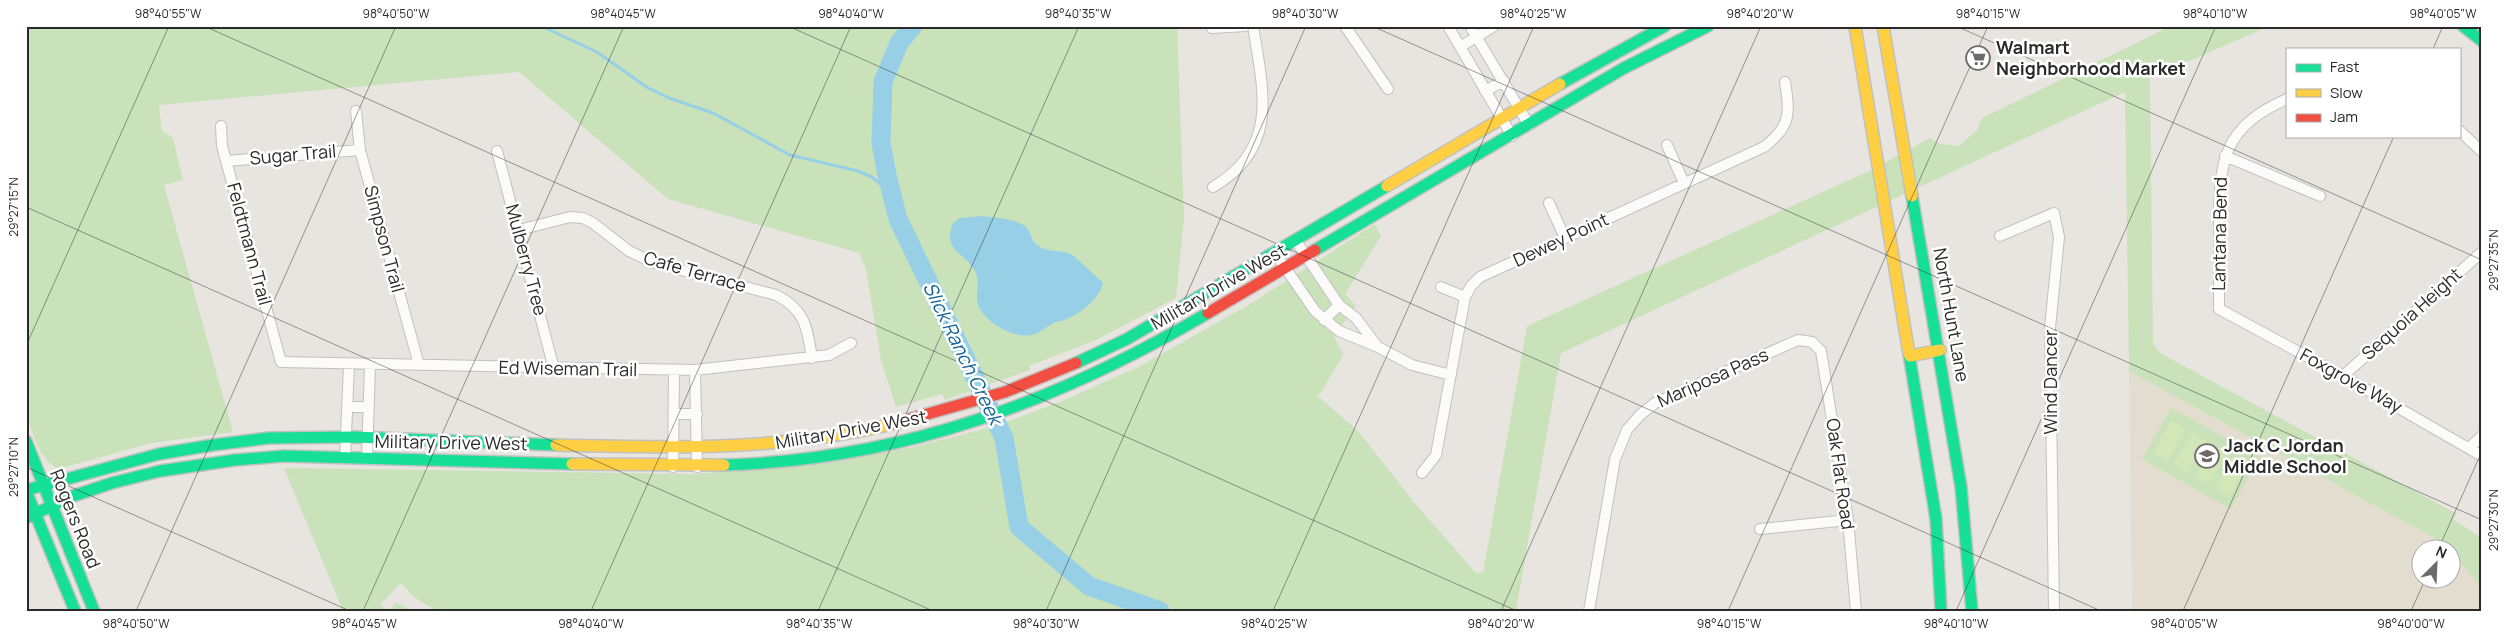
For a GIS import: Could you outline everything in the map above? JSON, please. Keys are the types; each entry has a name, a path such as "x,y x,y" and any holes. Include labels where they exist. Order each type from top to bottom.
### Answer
{"main road":[{"name":"Military Drive West","path":"26,491 91,470 171,451 243,440 305,438 674,447 786,443 887,428 986,400 1082,362 1127,339 1296,241 1594,63 1665,26"},
{"name":"Military Drive West","path":"31,515 100,486 184,467 284,456 697,467 791,461 907,441 945,430 1048,395 1154,345 1512,136 1624,68 1708,26"},
{"path":"1855,26 1936,519 1941,611"},
{"name":"North Hunt Lane","path":"1883,26 1940,350 1961,487 1972,611"},
{"path":"2463,26 2482,41"},
{"path":"1910,356 1940,350"},
{"name":"Rogers Road","path":"26,441 94,611"},
{"name":"Rogers Road","path":"26,491 31,515 75,611"}],"street":[{"path":"1212,28 1245,26"},
{"path":"1213,187 1244,162 1254,145 1261,127 1264,107 1263,88 1252,26"},
{"path":"1345,26 1388,89"},
{"path":"1448,26 1512,136"},
{"path":"1470,26 1529,125"},
{"path":"1460,47 1494,26"},
{"path":"1486,92 1504,81"},
{"name":"Dewey Point","path":"1422,473 1436,455 1465,297 1471,286 1480,277 1764,147 1779,135 1787,121 1789,107 1785,82"},
{"name":"Lantana Bend","path":"2218,309 2219,193 2220,175 2225,156 2234,139 2250,120 2261,111 2286,99"},
{"name":"Simpson Trail","path":"356,111 360,150 419,365"},
{"name":"Feldtmann Trail","path":"221,126 220,136 226,161 281,362"},
{"path":"2460,131 2482,152"},
{"path":"1667,145 1684,183"},
{"name":"Sugar Trail","path":"226,161 360,150"},
{"name":"Mulberry Tree","path":"497,151 554,369"},
{"path":"2225,156 2320,196"},
{"path":"1549,203 1565,238"},
{"name":"Wind Dancer","path":"2000,236 2054,213 2059,237 2050,328 2054,611"},
{"name":"Cafe Terrace","path":"519,230 570,217 583,218 593,223 629,252 654,263 776,295 790,302 800,313 806,327 812,358"},
{"path":"1296,241 1340,305 1356,318 1378,347"},
{"name":"Sequoia Height","path":"2343,376 2482,252"},
{"path":"1275,253 1315,311 1339,331 1378,347 1412,365 1451,374"},
{"path":"1441,287 1465,297"},
{"path":"1324,320 1340,305"},
{"name":"Foxgrove Way","path":"2218,309 2343,376 2482,456"},
{"name":"Mariposa Pass","path":"1589,611 1616,459 1627,430 1640,415 1655,403 1798,340 1812,342"},
{"name":"Oak Flat Road","path":"1812,342 1821,351 1848,520 1856,611"},
{"name":"Ed Wiseman Trail","path":"281,362 554,369 695,370 812,358 829,355 850,343"},
{"path":"345,458 349,365"},
{"path":"367,459 370,365"},
{"path":"673,466 674,370"},
{"path":"695,370 697,467"},
{"path":"347,407 368,407"},
{"path":"674,414 696,414"},
{"path":"2469,448 2482,436"},
{"path":"1760,529 1848,520"}],"shaded area":[{"name":"Jack C Jordan Middle School","path":"2129,371 2438,540 2410,540 2410,590 2460,590 2460,563 2482,586 2482,611 2132,611"}],"green space":[{"path":"26,26 1177,26 1184,218 1176,298 1096,340 1029,366 1030,370 945,400 942,394 896,407 881,360 866,269 859,253 668,199 519,72 159,105 162,131 173,138 183,180 164,185 233,432 152,443 58,469 41,452 26,414"},
{"path":"2171,26 2270,26 2150,78 2153,343 2160,353 2457,514 2453,519 2482,538 2482,586 2460,563 2460,540 2438,540 2129,371 2125,92 1561,353 1516,611 437,611 414,597 401,583 380,605 389,611 343,611 284,468 692,474 773,468 909,448 996,426 1062,401 1140,366 1247,306 1375,224 1381,236 1345,294 1356,306 1334,337 1344,354 1321,392 1317,395 1359,432 1414,502 1475,572 1483,573 1527,326 1867,172 1930,138 1940,144 1959,146 1977,130 1982,118"},
{"path":"2171,408 2260,457 2231,509 2142,459"},
{"path":"2171,420 2186,429 2168,461 2153,453"},
{"path":"2192,433 2207,441 2188,473 2174,464"},
{"path":"2213,444 2227,452 2209,484 2195,476"},
{"path":"2233,456 2248,464 2230,496 2215,488"},
{"path":"396,603 414,611 389,611"}],"water":[{"path":"981,216 1018,222 1027,228 1037,245 1044,249 1066,252 1074,256 1103,283 1098,295 1078,313 1055,322 1035,334 1017,334 997,326 985,316 978,306 978,281 975,271 952,245 950,239 953,223 960,218"}],"waterway":[{"path":"541,26 597,52 648,88 669,98 713,113 790,155 858,171 872,177 892,194"},
{"name":"Slick Ranch Creek","path":"913,26 899,43 883,82 881,143 887,175 898,219 1004,438 1019,527 1089,586 1160,611"}],"traffic: fast":[{"path":"1560,84 1665,26"},
{"path":"1315,250 1624,68 1708,26"},
{"path":"2463,26 2482,41"},
{"path":"1076,363 1127,339 1387,186"},
{"path":"1912,196 1961,487 1972,611"},
{"path":"724,465 789,461 853,452 915,438 975,421 1035,399 1093,374 1151,345 1208,313"},
{"path":"1909,354 1936,519 1941,611"},
{"path":"26,490 159,454 269,438 354,437 556,445"},
{"path":"26,441 94,611"},
{"path":"26,518 73,496 112,483 160,471 235,460 284,456 572,464"},
{"path":"26,491 75,611"}],"traffic: slow":[{"path":"1855,26 1909,354"},
{"path":"1883,26 1912,196"},
{"path":"1387,186 1560,84"},
{"path":"1910,356 1940,350"},
{"path":"556,445 725,446 808,439 892,424"},
{"path":"572,464 724,465"}],"traffic: jam":[{"path":"1208,313 1315,250"},
{"path":"892,424 1005,392 1076,363"}],"place":[{"name":"Walmart Neighborhood Market","path":"1978,58"},
{"name":"Jack C Jordan Middle School","path":"2207,456"}]}
